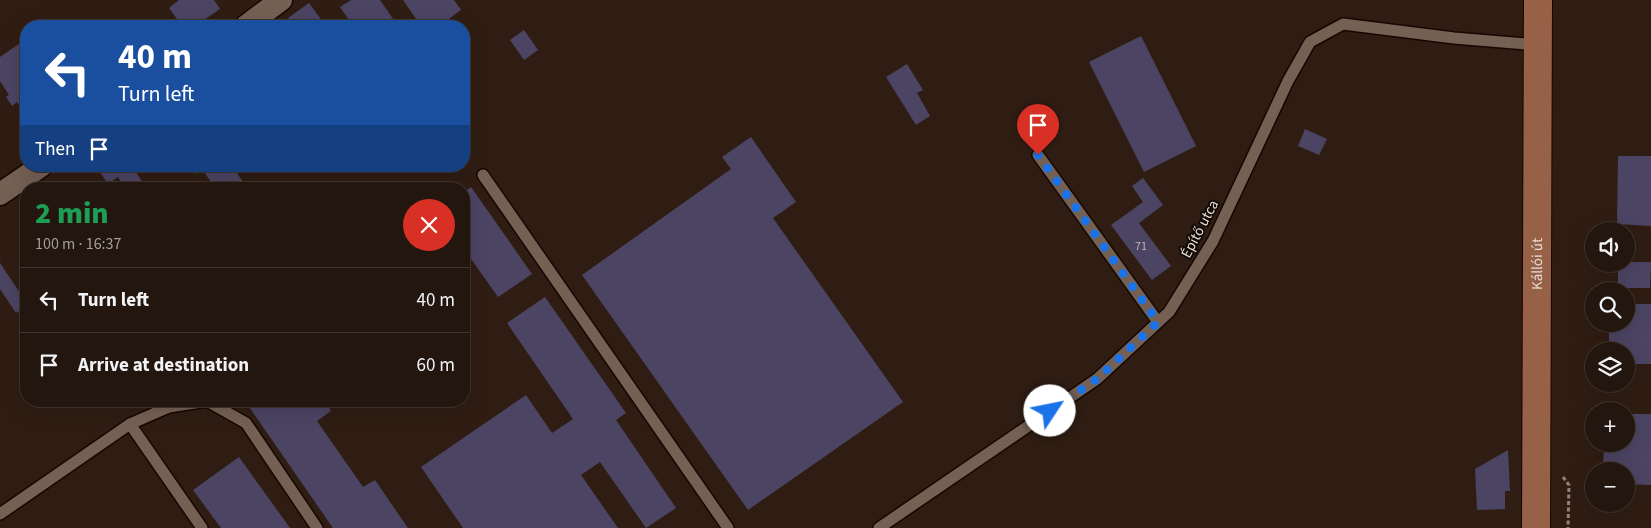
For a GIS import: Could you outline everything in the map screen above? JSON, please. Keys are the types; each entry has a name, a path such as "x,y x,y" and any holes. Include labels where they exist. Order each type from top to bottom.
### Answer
{"main road":[{"name":"Kállói út","path":"1536,528 1538,0"}],"street":[{"path":"254,20 282,0"},
{"path":"0,194 32,172"}],"lane":[{"name":"Építő utca","path":"879,528 1097,379 1169,312 1213,241 1288,81 1310,42 1343,24 1454,38 1538,45"},
{"path":"1038,155 1158,322"},
{"path":"483,175 728,528"},
{"path":"0,514 130,424 169,407"},
{"path":"218,407 246,423 317,528"},
{"path":"130,424 202,528"}],"building":[{"path":"179,0 214,0 220,9 204,20 178,20 169,8"},
{"path":"351,0 380,0 394,20 349,20 340,7"},
{"path":"403,0 454,0 461,10 449,20 417,20"},
{"path":"309,3 322,20 290,20 288,18"},
{"path":"524,30 538,50 524,60 510,40"},
{"path":"1141,36 1196,146 1144,172 1089,62"},
{"path":"20,43 20,107 17,102 12,106 6,97 9,95 0,81 0,57"},
{"path":"907,64 923,90 917,93 930,116 916,125 886,77"},
{"path":"1305,129 1327,139 1319,155 1298,146"},
{"path":"751,137 796,202 773,218 903,402 748,510 582,275 731,169 722,157"},
{"path":"1618,156 1651,156 1651,226 1635,225 1635,222 1617,222"},
{"path":"100,172 136,172 142,182 121,182 118,177 111,182 107,182"},
{"path":"204,172 236,172 243,182 211,182"},
{"path":"1143,178 1163,205 1139,223 1171,266 1152,280 1111,225 1143,202 1132,186"},
{"path":"470,188 532,274 498,297 470,257"},
{"path":"1635,262 1651,262 1650,288 1635,288 1635,282 1618,282 1618,272 1635,272"},
{"path":"0,263 20,293 20,310 16,313 0,289"},
{"path":"545,297 626,413 616,420 676,508 646,528 600,462 581,475 618,528 463,528 421,467 526,395 552,433 573,419 507,323"},
{"path":"1635,304 1651,304 1651,364 1635,364 1635,342 1609,342 1609,332 1635,332"},
{"path":"249,407 329,407 331,411 317,421 363,487 375,480 408,528 333,528"},
{"path":"1635,414 1651,414 1651,485 1635,484 1635,462 1603,462 1604,452 1635,452"},
{"path":"1508,450 1510,491 1505,491 1505,509 1477,510 1475,469"},
{"path":"239,457 290,528 221,528 193,490"}],"route":[{"path":"1038,155 1158,322 1097,379 1050,411"}]}
